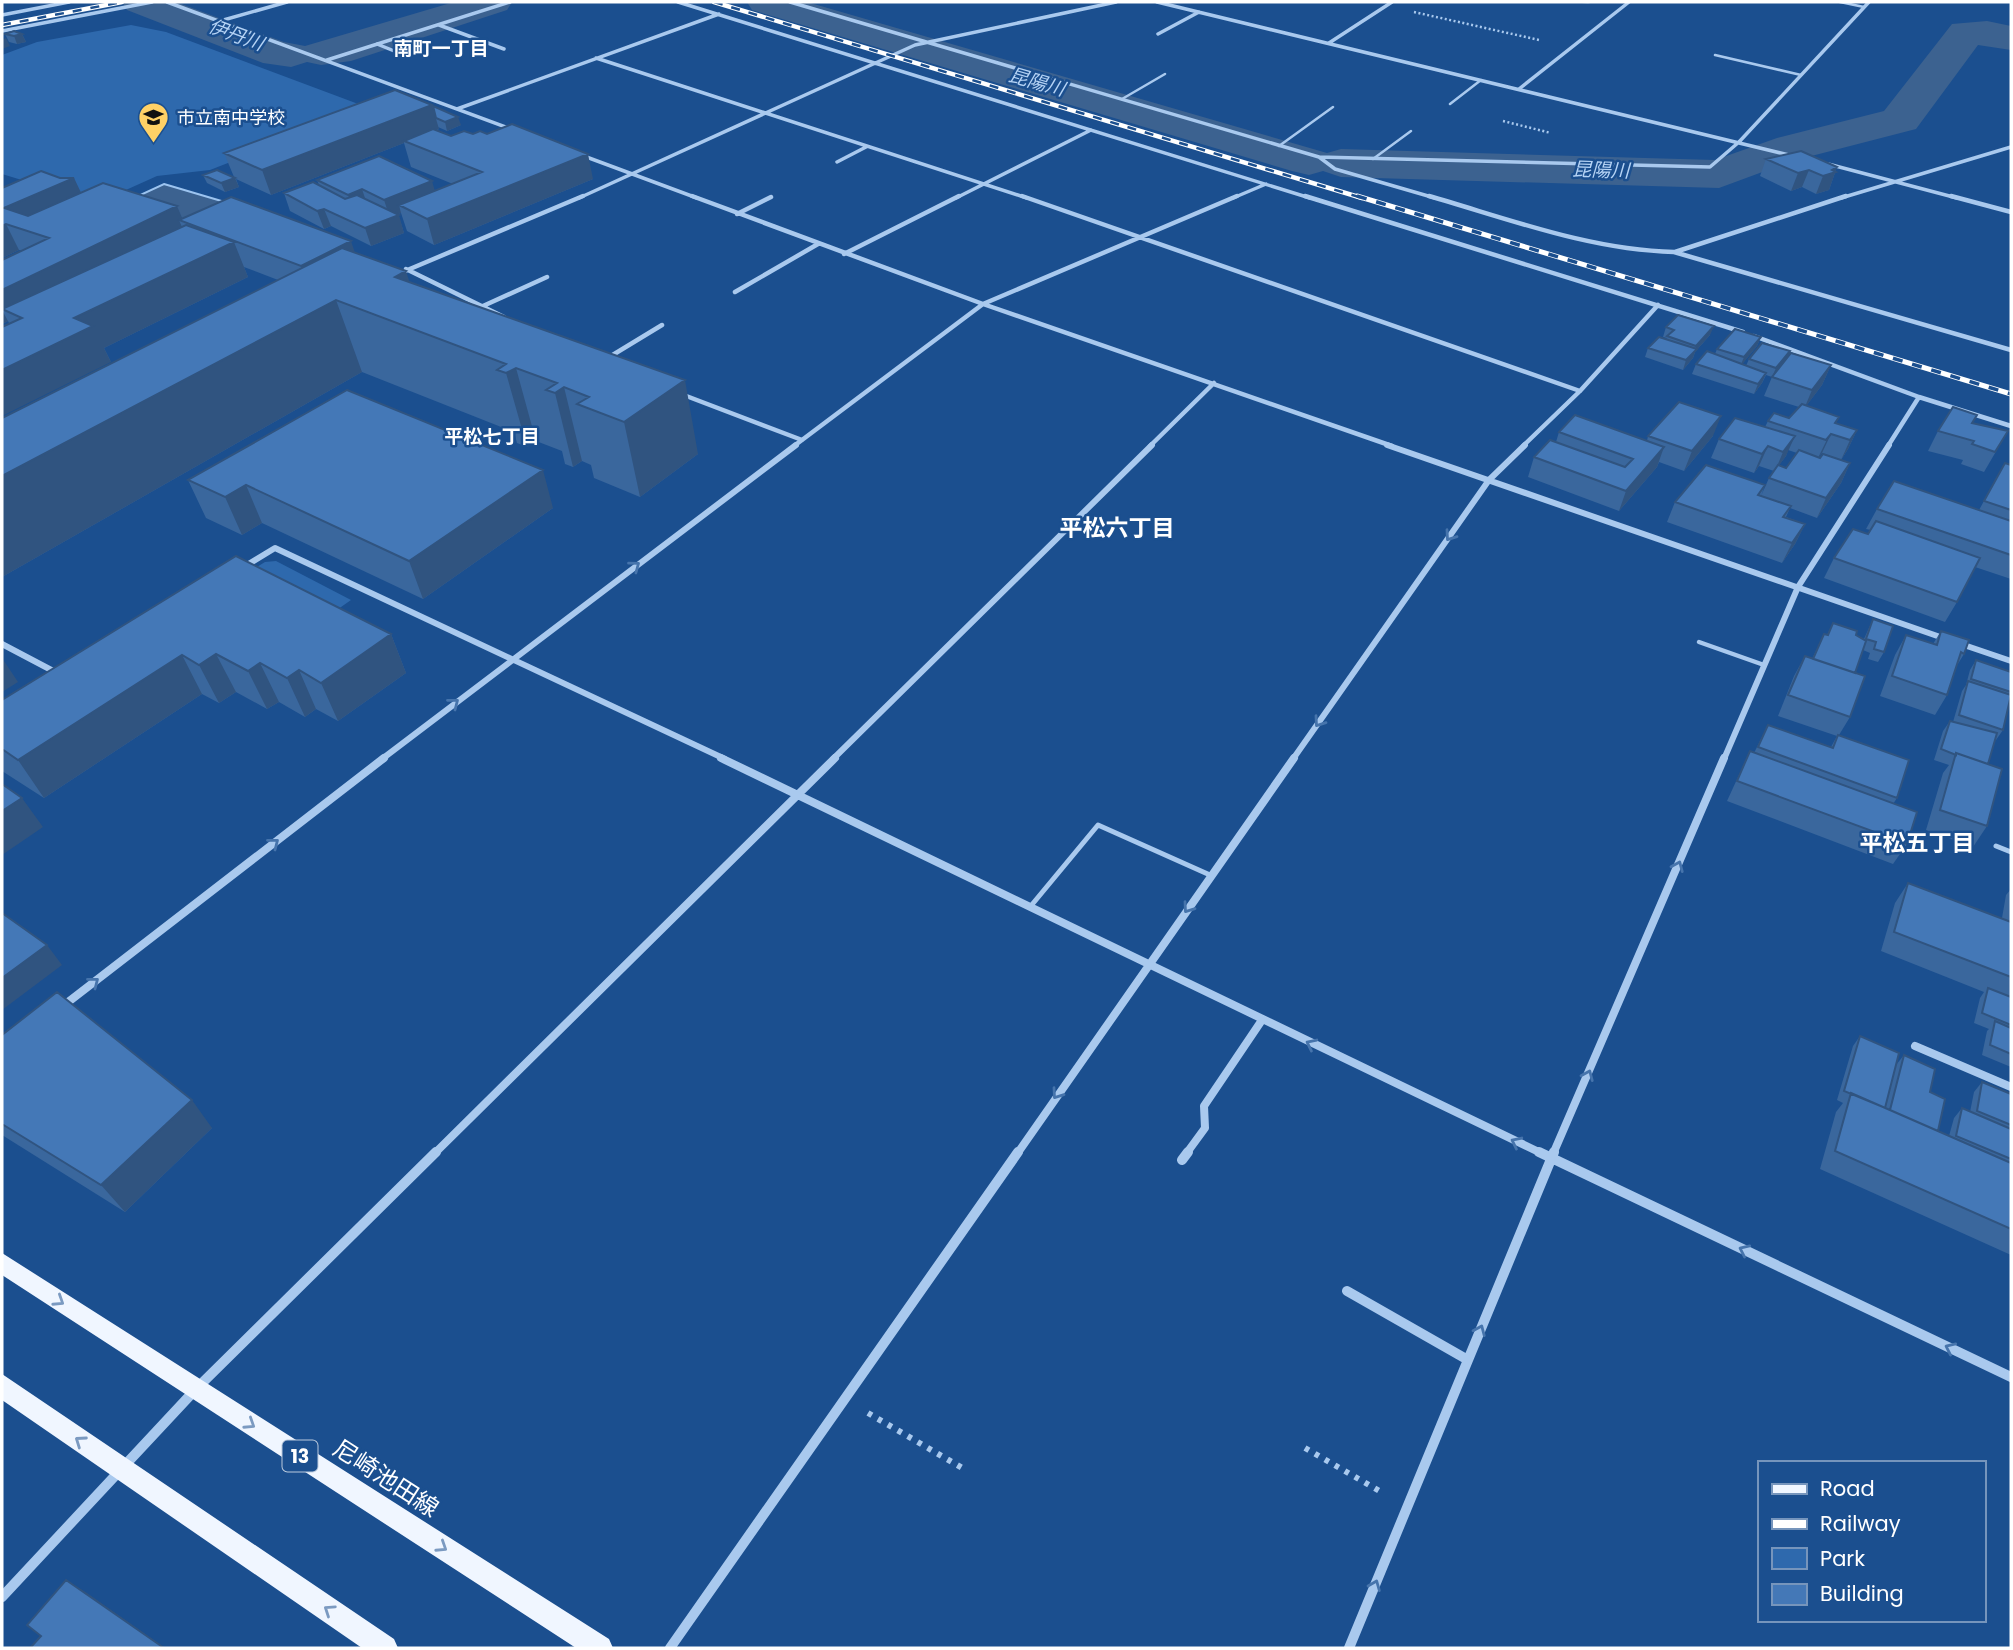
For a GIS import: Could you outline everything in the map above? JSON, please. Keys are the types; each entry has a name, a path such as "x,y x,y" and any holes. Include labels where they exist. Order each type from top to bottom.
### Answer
{"main road":[{"name":"尼崎池田線","path":"2,1264 600,1648"},
{"path":"2,1386 122,1471 386,1648"}],"street":[{"path":"2,15 69,2"},
{"path":"2,32 152,2"},
{"path":"167,2 517,131"},
{"path":"219,22 286,2"},
{"path":"492,2 500,5"},
{"path":"326,61 510,2"},
{"path":"678,2 1658,305 1800,351 1919,397 2011,426"},
{"path":"790,2 1319,157 1710,167 1739,142 1869,2"},
{"path":"394,276 633,175 926,42 1116,2"},
{"path":"1157,2 1802,158"},
{"path":"1329,43 1392,2"},
{"path":"1519,89 1629,2"},
{"path":"1158,34 1199,12"},
{"path":"456,109 719,14"},
{"path":"438,25 504,49"},
{"path":"377,44 409,57"},
{"path":"596,58 987,184 1580,391"},
{"path":"844,254 1091,130"},
{"path":"836,162 866,146"},
{"path":"1674,252 1893,181 2011,147"},
{"path":"577,154 983,304 2011,662"},
{"path":"1319,157 1335,170 1552,232 1635,251 1674,252 2011,349"},
{"path":"1815,161 2011,212"},
{"path":"57,1011 510,660 983,304 1266,184"},
{"path":"737,214 771,197"},
{"path":"735,292 818,244"},
{"path":"406,269 506,318"},
{"path":"483,306 547,277"},
{"path":"670,1648 1489,480 1580,391 1658,305"},
{"path":"612,368 599,363 662,325"},
{"path":"2,1597 196,1389 1214,383"},
{"path":"675,392 802,440"},
{"path":"1349,1648 1551,1159 1798,587 1919,397"},
{"path":"240,569 275,548 799,794 1262,1020 2011,1377"},
{"path":"2,643 61,676 49,683"},
{"path":"1182,1160 1206,1128 1204,1106 1262,1020"},
{"path":"1915,1046 2011,1087"},
{"path":"1347,1292 1468,1360"}],"lane":[{"path":"1840,2 1864,6"},
{"path":"1714,55 1801,75"},
{"path":"1122,99 1165,74"},
{"path":"1450,104 1481,80"},
{"path":"1279,146 1334,107"},
{"path":"1373,159 1411,131"},
{"path":"1699,642 1764,665"},
{"path":"1030,907 1098,825 1210,875"},
{"path":"1996,846 2011,852"}],"path":[{"path":"1411,11 1538,40"},
{"path":"1517,162 1584,105"},
{"path":"1503,121 1550,133"},
{"path":"845,1399 964,1469"},
{"path":"1305,1448 1407,1507"}],"green space":[{"path":"131,25 166,32 369,108 210,170 157,176 97,203 2,174 2,55 37,42"},
{"path":"276,561 351,600 324,619 242,576 265,562"}],"shaded area":[{"path":"164,184 235,205 184,230 112,208"}],"building":[{"path":"14,31 22,34 5,34"},
{"path":"395,90 432,105 262,170 224,153"},
{"path":"433,106 458,117 445,122 436,118"},
{"path":"512,124 588,154 427,219 399,205 482,172 404,141 433,129 451,136 464,131 487,134"},
{"path":"1801,151 1837,167 1832,170 1836,172 1823,176 1809,170 1798,173 1766,159"},
{"path":"379,156 432,181 384,200 362,189 348,195 317,180"},
{"path":"217,170 235,178 221,183 203,175"},
{"path":"41,171 60,178 74,178 4,208 28,216 103,183 177,206 2,290 2,260 49,238 6,224 2,226 2,188"},
{"path":"313,182 345,199 357,195 399,215 365,228 324,209 317,211 284,193"},
{"path":"231,197 351,241 301,266 179,220"},
{"path":"186,225 234,242 74,318 93,326 2,370 2,327 22,318 2,309"},
{"path":"342,248 406,271 395,277 685,380 624,422 577,404 589,397 564,387 555,393 546,390 557,383 516,368 506,373 497,370 506,364 336,300 2,476 2,418"},
{"path":"1678,315 1714,326 1696,346 1667,336 1674,330 1666,327"},
{"path":"1735,329 1761,337 1744,357 1717,349"},
{"path":"1659,337 1697,349 1686,360 1648,348"},
{"path":"1762,343 1790,351 1776,368 1749,359"},
{"path":"1707,351 1766,373 1758,384 1696,364"},
{"path":"1791,353 1831,365 1812,390 1772,377"},
{"path":"347,390 543,470 409,561 246,485 225,497 188,480"},
{"path":"1679,402 1721,416 1692,451 1648,436"},
{"path":"1802,404 1839,417 1835,423 1857,430 1850,440 1831,434 1826,440 1768,421 1774,413 1789,418"},
{"path":"1953,407 1977,415 1972,423 2008,431 1995,452 1972,444 1974,441 1938,431"},
{"path":"1575,415 1664,447 1626,491 1534,457 1550,440 1625,467 1633,459 1559,432"},
{"path":"1735,418 1795,436 1783,452 1768,446 1762,454 1719,439"},
{"path":"1799,450 1820,458 1823,454 1850,463 1826,498 1769,478 1778,465 1786,468"},
{"path":"2005,463 2011,465 2011,510 1984,501"},
{"path":"1706,465 1765,485 1758,495 1791,506 1783,517 1805,524 1792,543 1675,502"},
{"path":"1894,481 2011,521 2011,555 1877,509"},
{"path":"1876,521 1980,558 1957,602 1834,558 1853,529 1868,534"},
{"path":"236,556 391,634 321,683 299,670 287,678 260,663 248,671 216,654 199,665 182,655 18,760 2,749 2,700"},
{"path":"1873,619 1893,626 1884,652 1874,649 1876,642 1866,639"},
{"path":"1833,623 1857,631 1856,635 1866,641 1855,673 1813,659 1824,634 1828,635"},
{"path":"1941,631 1969,640 1964,654 1961,652 1947,695 1892,676 1906,635 1937,645"},
{"path":"1805,656 1865,676 1850,717 1788,695"},
{"path":"1976,660 2011,672 2011,692 1971,679"},
{"path":"1968,681 2011,695 2003,730 1959,715"},
{"path":"1950,721 1997,733 1988,764 1941,749"},
{"path":"1768,725 1833,748 1838,735 1909,760 1897,798 1758,747"},
{"path":"1750,751 1917,812 1907,844 1737,781"},
{"path":"1956,753 2002,769 1987,826 1940,810"},
{"path":"2,784 22,798 2,811"},
{"path":"1908,883 2011,922 2011,977 1894,932"},
{"path":"2,913 47,945 2,978"},
{"path":"1988,988 2011,997 2011,1025 1982,1013"},
{"path":"57,992 192,1100 101,1185 2,1124 2,1035"},
{"path":"1995,1021 2011,1028 2011,1054 1990,1045"},
{"path":"1860,1036 1899,1053 1885,1108 1844,1091"},
{"path":"1904,1055 1935,1069 1930,1092 1945,1099 1938,1131 1890,1110"},
{"path":"1982,1082 2011,1094 2011,1125 1977,1111"},
{"path":"1851,1093 2011,1163 2011,1229 1835,1151"},
{"path":"1962,1108 2011,1129 2011,1159 1956,1136"},
{"path":"66,1580 164,1648 30,1648 41,1636 27,1625"}],"waterway":[{"name":"伊丹川","path":"141,2 278,54 291,55"},
{"name":"伊丹川","path":"321,53 336,52 493,2"},
{"name":"昆陽川","path":"766,2 1309,161"},
{"name":"昆陽川","path":"1793,148 1900,120 1966,33 1987,33 2011,38"},
{"name":"昆陽川","path":"1341,163 1719,174 1773,155"}],"railway":[{"path":"2,25 122,2"},
{"path":"714,2 1362,198"},
{"path":"1357,196 2011,394"}],"place":[{"name":"市立南中学校","path":"154,144"}],"district":[{"name":"南町一丁目","path":"441,48"},
{"name":"平松七丁目","path":"492,436"},
{"name":"平松六丁目","path":"1117,528"},
{"name":"平松五丁目","path":"1917,843"}]}
